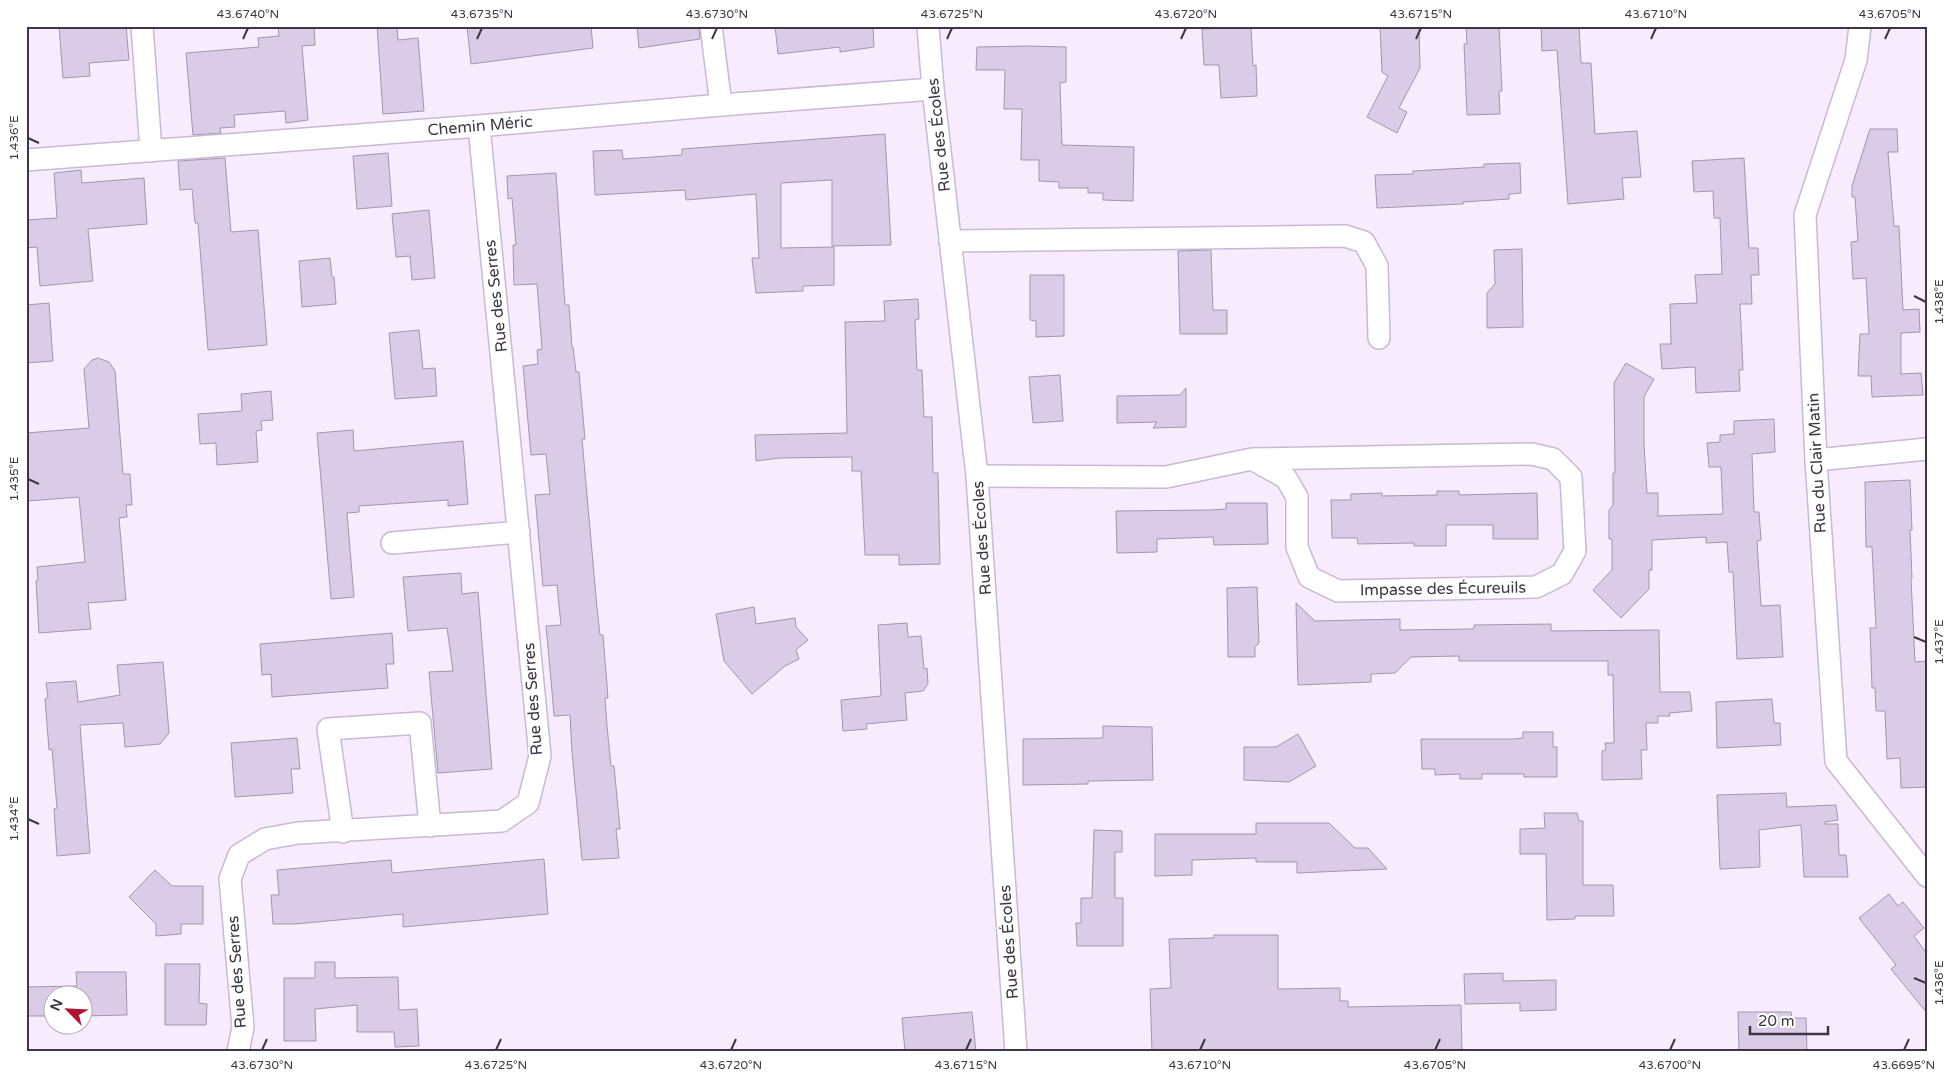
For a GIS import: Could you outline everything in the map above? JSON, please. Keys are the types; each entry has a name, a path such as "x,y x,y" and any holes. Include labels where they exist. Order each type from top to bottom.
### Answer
{"street":[{"path":"142,26 151,151"},
{"path":"711,26 721,105"},
{"name":"Rue des Écoles","path":"928,26 933,89 977,476 1016,1052"},
{"name":"Rue du Clair Matin","path":"1860,26 1856,60 1805,215 1816,460 1836,761 1927,876"},
{"name":"Chemin Méric","path":"26,160 933,89"},
{"name":"Rue des Serres","path":"238,1052 244,1027 230,879 239,855 264,839 298,833 343,832 502,821 528,803 540,756 479,126"},
{"path":"950,241 1344,236 1364,242 1378,266 1379,338"},
{"path":"1816,460 1927,449"},
{"name":"Impasse des Écureuils","path":"977,476 1166,477 1252,459 1532,454 1553,459 1571,477 1575,551 1562,574 1536,587 1338,590 1309,577 1297,547 1296,497 1286,478 1252,459"},
{"path":"392,544 519,532"},
{"path":"343,832 328,729 420,723 430,826"}],"building":[{"path":"59,26 126,26 129,60 89,63 90,76 63,78"},
{"path":"278,26 314,26 315,45 302,46 308,120 286,123 285,111 234,115 235,127 220,128 221,133 193,135 186,53 259,47 258,38 279,36"},
{"path":"377,26 397,26 398,40 418,38 424,111 383,114"},
{"path":"467,26 591,26 593,48 471,64"},
{"path":"637,26 699,26 700,39 639,48"},
{"path":"775,26 873,26 874,47 840,52 840,47 778,54"},
{"path":"1380,26 1419,26 1420,68 1399,108 1407,112 1397,133 1367,117 1388,76 1382,72"},
{"path":"1466,26 1499,26 1502,91 1499,91 1500,114 1467,115 1464,44 1467,44"},
{"path":"1541,26 1579,26 1581,63 1591,63 1595,134 1637,131 1641,177 1622,178 1624,199 1568,204 1557,50 1542,51"},
{"path":"1251,27 1253,66 1256,65 1257,96 1221,98 1219,65 1204,65 1202,29"},
{"path":"977,47 1066,47 1066,82 1060,83 1062,145 1134,147 1133,201 1103,200 1103,193 1088,193 1088,188 1059,188 1059,182 1039,181 1039,160 1021,160 1022,109 1004,109 1005,70 976,70"},
{"path":"1870,129 1897,129 1898,152 1888,152 1894,226 1899,226 1903,310 1919,309 1920,332 1901,333 1901,374 1921,373 1923,395 1872,397 1871,376 1858,376 1860,334 1869,334 1866,278 1853,279 1851,242 1858,241 1855,197 1852,197 1852,186"},
{"path":"885,134 891,245 832,246 832,180 781,183 781,248 834,247 834,285 803,286 803,291 756,293 752,258 759,258 756,194 686,200 685,190 595,195 593,151 622,150 623,159 682,155 682,149"},
{"path":"388,153 392,206 357,209 353,156"},
{"path":"225,158 231,232 258,230 267,345 208,350 198,223 195,223 192,189 180,190 178,161"},
{"path":"1744,158 1749,248 1758,248 1759,275 1751,275 1752,304 1740,304 1743,370 1739,370 1740,391 1696,393 1695,367 1662,369 1660,344 1671,344 1670,304 1697,303 1695,275 1722,274 1720,218 1714,218 1713,191 1694,192 1692,161"},
{"path":"1520,163 1521,193 1509,194 1509,199 1463,202 1463,204 1377,208 1375,175 1413,174 1413,171 1484,167 1484,164"},
{"path":"81,170 82,183 144,178 147,224 88,229 93,281 40,286 37,247 26,248 26,220 57,218 54,173"},
{"path":"556,173 565,305 569,305 572,347 576,372 579,372 585,439 582,439 597,608 600,635 603,635 608,698 605,698 607,726 611,766 614,766 620,829 616,829 619,858 582,860 570,715 554,716 546,626 561,625 557,585 543,586 535,495 550,494 546,454 531,455 523,366 538,364 537,350 542,349 537,284 514,285 513,245 516,245 512,198 508,199 507,176"},
{"path":"429,210 435,278 412,280 410,256 396,257 392,214"},
{"path":"1522,249 1523,327 1487,328 1487,293 1495,284 1494,250"},
{"path":"1211,250 1213,310 1227,310 1227,334 1180,334 1178,251"},
{"path":"330,258 332,277 334,277 336,304 302,307 299,261"},
{"path":"1030,275 1064,275 1064,336 1036,337 1036,321 1030,320"},
{"path":"918,299 919,319 915,320 917,370 922,370 924,417 932,417 933,473 938,473 940,564 899,565 899,555 865,555 861,471 852,471 852,457 780,458 756,461 755,435 847,433 845,322 885,321 884,301"},
{"path":"49,303 53,361 26,363 26,305"},
{"path":"419,330 423,369 435,368 437,396 395,399 389,333"},
{"path":"98,358 109,362 115,371 123,474 130,474 132,505 126,505 127,517 119,518 126,600 88,603 91,629 39,633 37,567 85,562 79,497 28,501 26,433 89,428 84,369 92,360"},
{"path":"1626,363 1654,379 1644,397 1644,444 1647,493 1658,493 1658,516 1723,514 1721,467 1709,467 1707,443 1720,442 1720,435 1734,434 1734,421 1774,419 1775,452 1752,454 1754,512 1759,512 1761,540 1757,541 1761,606 1780,605 1783,657 1737,659 1733,572 1729,572 1727,542 1706,543 1706,537 1652,540 1652,570 1649,570 1649,589 1621,618 1593,590 1612,570 1612,539 1609,539 1609,510 1613,505 1613,473 1615,473 1614,383"},
{"path":"1060,375 1063,421 1033,423 1029,377"},
{"path":"1186,388 1186,427 1153,428 1157,422 1117,423 1117,396 1180,395"},
{"path":"271,391 273,420 261,421 262,430 256,431 258,462 217,465 216,443 200,444 198,414 242,411 241,394"},
{"path":"353,430 354,451 463,441 468,504 448,506 448,500 359,506 359,512 347,513 354,597 331,599 317,433"},
{"path":"1910,480 1911,579 1915,662 1927,661 1927,787 1901,788 1900,758 1887,759 1885,711 1876,711 1875,688 1872,688 1870,628 1876,628 1872,547 1866,547 1865,482"},
{"path":"1437,491 1459,491 1459,495 1537,493 1538,539 1493,539 1493,525 1446,525 1446,546 1414,546 1414,543 1358,544 1357,538 1332,538 1331,500 1351,500 1351,494 1382,493 1382,496 1437,495"},
{"path":"1226,503 1267,503 1268,544 1214,545 1213,537 1157,539 1157,552 1117,553 1116,511 1226,509"},
{"path":"461,573 462,594 478,592 492,769 438,773 429,672 453,671 447,628 408,631 403,577"},
{"path":"1257,587 1259,643 1255,647 1255,657 1228,657 1227,588"},
{"path":"1296,603 1315,621 1400,619 1400,630 1474,629 1474,625 1551,624 1551,631 1659,630 1660,692 1690,692 1692,711 1669,713 1670,716 1658,716 1658,723 1646,723 1647,750 1641,750 1642,779 1602,780 1602,751 1606,750 1605,743 1614,743 1613,675 1608,675 1608,661 1459,661 1459,656 1411,657 1395,673 1371,674 1371,682 1298,685"},
{"path":"754,607 756,624 795,618 796,627 808,640 796,650 799,659 785,666 752,694 724,661 716,614"},
{"path":"907,623 908,637 921,636 924,669 927,668 928,684 923,691 905,693 907,720 866,724 867,729 843,731 841,700 881,696 878,625"},
{"path":"392,633 394,664 386,664 388,688 272,697 271,674 262,675 260,644"},
{"path":"163,662 169,733 160,744 125,747 123,723 80,725 90,853 57,856 54,809 57,808 52,749 49,750 45,699 48,697 46,683 76,681 78,702 120,695 117,665"},
{"path":"1772,699 1774,723 1780,723 1781,745 1717,748 1716,702"},
{"path":"1103,726 1152,727 1153,780 1023,785 1023,739 1103,738"},
{"path":"1523,732 1553,732 1553,747 1557,747 1557,777 1524,777 1524,774 1482,774 1482,779 1460,779 1460,774 1435,775 1435,769 1422,769 1421,739 1514,739 1523,738"},
{"path":"1298,734 1316,766 1289,782 1244,780 1244,747 1276,747"},
{"path":"297,738 300,769 291,769 293,793 235,797 231,743"},
{"path":"1786,793 1787,807 1836,805 1838,820 1825,822 1825,824 1838,824 1839,855 1846,855 1848,877 1804,877 1801,825 1759,830 1760,867 1720,869 1717,795"},
{"path":"1544,813 1577,813 1579,821 1583,821 1583,885 1613,885 1614,916 1575,916 1575,919 1547,920 1546,854 1520,854 1520,829 1545,828"},
{"path":"1256,823 1329,823 1355,848 1368,848 1387,869 1297,873 1297,862 1256,862 1256,858 1192,860 1192,875 1155,876 1155,834 1256,834"},
{"path":"1094,830 1122,831 1122,852 1115,852 1115,898 1123,898 1123,946 1077,946 1076,923 1081,923 1081,898 1092,898"},
{"path":"544,859 548,914 403,927 403,914 295,924 273,924 271,895 279,895 277,870 391,860 392,873"},
{"path":"155,870 172,886 203,886 203,924 181,924 181,934 156,936 156,924 129,897"},
{"path":"1889,894 1898,906 1903,902 1924,928 1914,936 1927,954 1927,1013 1891,969 1896,965 1859,918"},
{"path":"1214,935 1278,935 1278,989 1340,988 1340,1001 1348,1001 1348,1007 1461,1005 1462,1052 1152,1052 1150,989 1171,988 1169,939 1214,938"},
{"path":"315,962 335,962 335,978 398,977 399,1010 417,1009 419,1046 395,1047 394,1032 357,1032 357,1005 315,1009 316,1041 284,1041 284,978 315,978"},
{"path":"165,964 200,964 199,1003 207,1004 206,1025 165,1025"},
{"path":"76,972 126,972 127,1015 92,1016 92,986 77,986"},
{"path":"1503,973 1503,981 1556,980 1556,1010 1520,1011 1520,1003 1465,1004 1464,974"},
{"path":"26,987 42,987 42,1016 26,1016"},
{"path":"972,1012 976,1052 905,1052 902,1018"},
{"path":"1738,1012 1791,1012 1792,1018 1806,1018 1807,1052 1739,1052"}]}
